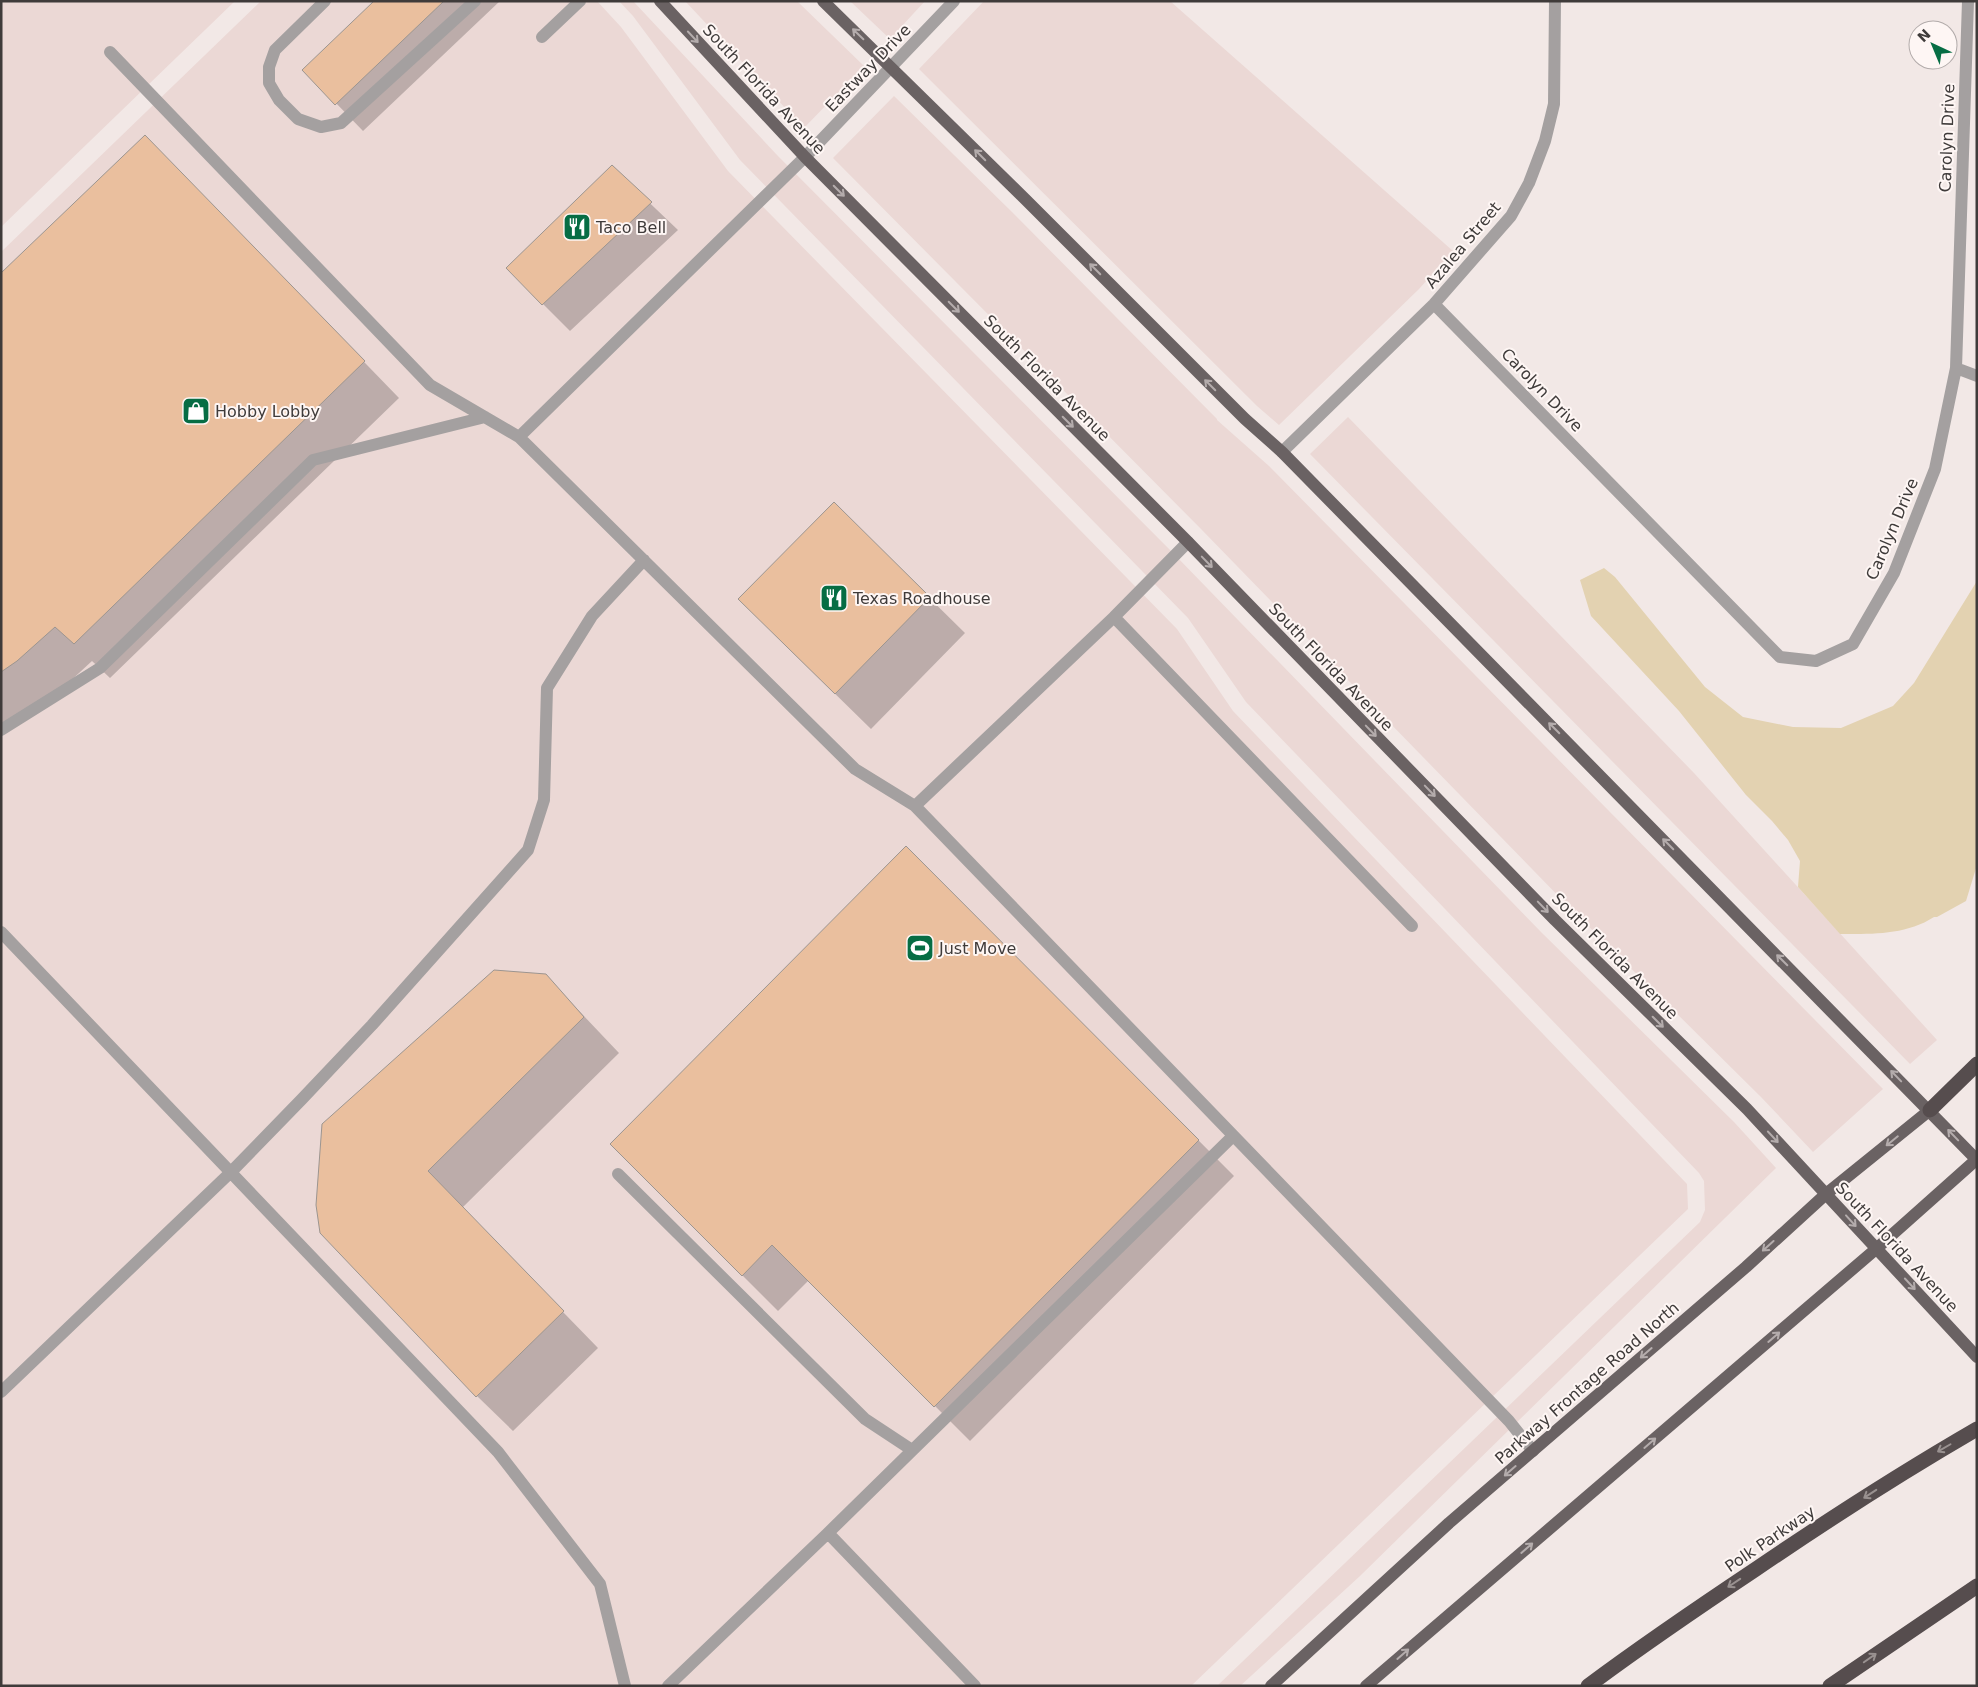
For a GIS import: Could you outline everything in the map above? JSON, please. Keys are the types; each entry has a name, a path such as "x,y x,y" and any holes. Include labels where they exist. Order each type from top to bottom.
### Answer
{"highway":[{"path":"1930,1110 1977,1064"},
{"name":"Polk Parkway","path":"1588,1686 1647,1642 1911,1468 1977,1429"},
{"path":"1830,1686 1977,1586"}],"main road":[{"name":"South Florida Avenue","path":"660,1 805,157 1188,542 1555,920 1747,1110 1977,1357"},
{"path":"823,1 1244,419 1282,452 1977,1160 1876,1249 1366,1686"},
{"name":"Parkway Frontage Road North","path":"1271,1686 1449,1523 1746,1267 1826,1194 1930,1110"}],"street":[{"path":"325,1 275,50 269,67 268,83 279,100 298,119 321,127 341,123 476,1"},
{"path":"542,37 580,1"},
{"name":"Eastway Drive","path":"519,436 805,157 954,1"},
{"name":"Azalea Street","path":"1282,452 1434,304 1511,216 1529,183 1545,141 1554,104 1555,1"},
{"name":"Carolyn Drive","path":"1434,304 1780,657 1816,661 1852,644 1894,573 1935,469 1956,368 1968,1"},
{"path":"110,52 430,385 519,436 855,769 915,806 1502,1415 1533,1451"},
{"path":"1956,368 1977,376"},
{"path":"1,730 100,668 313,460 485,417"},
{"path":"915,806 1114,617 1188,542"},
{"path":"1,1392 231,1172 340,1059 528,850 544,800 548,688 592,616 644,560"},
{"path":"1114,617 1412,926"},
{"path":"1,932 498,1452 600,1584 625,1686"},
{"path":"668,1686 828,1533 1233,1136"},
{"path":"618,1174 865,1419 912,1450"},
{"path":"828,1533 975,1686"}],"shaded area":[{"path":"1,1 235,1 1,227"},
{"path":"261,1 597,1 621,27 728,171 1177,629 1233,711 1687,1184 1688,1209 1191,1686 1,1686 1,252"},
{"path":"619,1 633,1 777,155 1175,555 1542,933 1734,1122 1776,1168 1360,1576 1240,1686 1217,1686 1700,1222 1705,1210 1704,1181 1699,1173 1246,702 1188,618 740,160 633,16"},
{"path":"685,1 797,1 864,66 804,128"},
{"path":"850,1 925,1 890,39"},
{"path":"984,1 1170,1 1453,251 1419,289 1279,425 1257,406 919,69"},
{"path":"894,96 1012,212 1217,420 1269,466 1883,1089 1813,1152 1761,1097 1569,907 1201,529 833,158"},
{"path":"1348,417 1694,773 1937,1040 1910,1064 1310,454"},
{"path":"1604,568 1615,577 1705,687 1743,717 1793,727 1841,728 1893,706 1914,683 1977,581 1977,865 1966,901 1937,917 1901,930 1840,934 1798,887 1800,861 1788,840 1746,795 1679,711 1591,616 1580,580"}],"building":[{"path":"374,1 444,1 335,105 302,70"},
{"path":"145,135 365,361 74,644 55,627 17,661 1,672 1,273"},
{"path":"612,165 652,202 542,305 506,268"},
{"name":"Texas Roadhouse","path":"834,502 930,597 835,694 738,599"},
{"path":"906,846 1199,1140 934,1407 772,1245 742,1276 610,1144"},
{"path":"494,970 546,974 584,1017 428,1171 564,1311 476,1397 320,1233 316,1205 322,1124"}],"place":[{"name":"Taco Bell","path":"577,227"},
{"name":"Hobby Lobby","path":"196,411"},
{"name":"Texas Roadhouse","path":"834,598"},
{"name":"Just Move","path":"920,948"}]}
